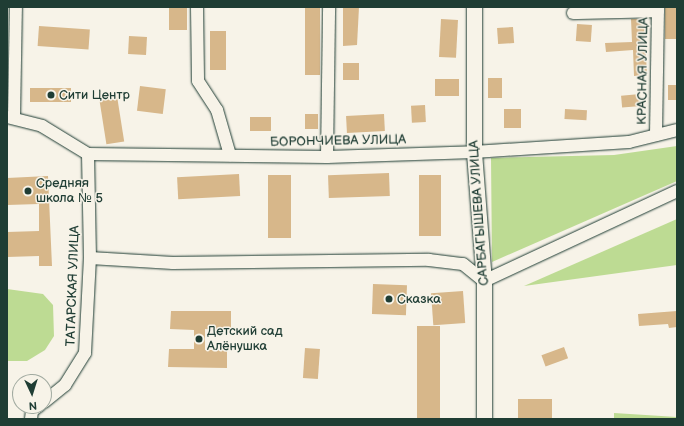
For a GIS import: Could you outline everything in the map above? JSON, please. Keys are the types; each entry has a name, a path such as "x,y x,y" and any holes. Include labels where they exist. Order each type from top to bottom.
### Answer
{"street":[{"path":"16,7 10,117 42,126 88,154"},
{"path":"197,7 198,81 218,110 230,155"},
{"path":"327,157 329,7"},
{"name":"САРБАГЫШЕВА УЛИЦА","path":"474,7 474,152 484,281 484,419"},
{"path":"573,13 658,9"},
{"name":"КРАСНАЯ УЛИЦА","path":"656,135 658,9"},
{"name":"БОРОНЧИЕВА УЛИЦА","path":"88,154 327,157 474,152 629,142 677,130"},
{"name":"ТАТАРСКАЯ УЛИЦА","path":"52,396 65,385 85,353 90,258 88,154"},
{"path":"90,258 173,263 429,260 463,264 484,281 677,191"}],"green space":[{"path":"677,146 677,181 492,262 491,158 614,155"},
{"path":"677,219 677,265 524,286"},
{"path":"7,289 43,294 53,305 54,336 45,350 27,361 7,361"},
{"path":"614,413 677,417 677,419 614,419"}],"building":[{"path":"169,7 187,7 187,30 169,30"},
{"path":"305,7 320,7 320,75 305,75"},
{"path":"343,7 359,7 357,45 343,46"},
{"path":"665,7 677,7 677,39 665,39"},
{"path":"441,19 458,20 456,58 439,57"},
{"path":"631,19 644,19 647,75 634,76 633,50 606,52 605,43 632,42"},
{"path":"577,24 592,25 591,42 576,41"},
{"path":"39,26 90,30 88,50 38,46"},
{"path":"513,27 514,43 498,44 497,28"},
{"path":"210,31 226,31 226,70 210,70"},
{"path":"129,36 147,37 146,55 128,54"},
{"path":"343,63 359,63 359,80 343,80"},
{"path":"488,78 502,78 502,98 488,98"},
{"path":"435,79 459,79 459,96 435,96"},
{"path":"668,85 677,85 677,100 668,100"},
{"path":"140,86 166,89 163,114 137,111"},
{"name":"Сити Центр","path":"30,88 71,88 71,102 30,102"},
{"path":"640,94 641,106 622,108 621,96"},
{"path":"117,96 124,141 106,144 99,99"},
{"path":"425,105 426,122 412,123 411,106"},
{"path":"504,109 521,109 521,128 504,128"},
{"path":"565,109 587,110 586,120 564,119"},
{"path":"305,114 318,114 318,129 305,129"},
{"path":"384,114 385,131 347,133 346,116"},
{"path":"250,117 271,117 271,131 250,131"},
{"path":"389,173 390,196 329,198 328,175"},
{"path":"239,174 240,196 178,199 177,177"},
{"path":"268,175 291,175 291,238 268,238"},
{"path":"419,175 441,175 441,236 419,236"},
{"path":"48,176 52,266 39,266 39,256 7,257 7,232 39,231 39,204 7,205 7,178"},
{"name":"Сказка","path":"373,284 407,285 406,315 372,314"},
{"path":"463,291 465,323 433,325 431,293"},
{"name":"Детский сад Алёнушка","path":"171,311 231,311 231,330 205,329 205,350 227,350 227,368 168,367 169,349 194,349 194,330 170,329"},
{"path":"677,311 677,327 669,328 668,324 639,326 638,314"},
{"path":"417,326 440,326 440,419 417,419"},
{"path":"564,347 568,358 546,366 541,355"},
{"path":"305,348 320,349 318,379 303,378"},
{"path":"518,399 552,399 552,419 518,419"}],"place":[{"name":"Сити Центр","path":"51,95"},
{"name":"Средняя школа № 5","path":"28,191"},
{"name":"Сказка","path":"389,299"},
{"name":"Детский сад Алёнушка","path":"199,339"}]}
